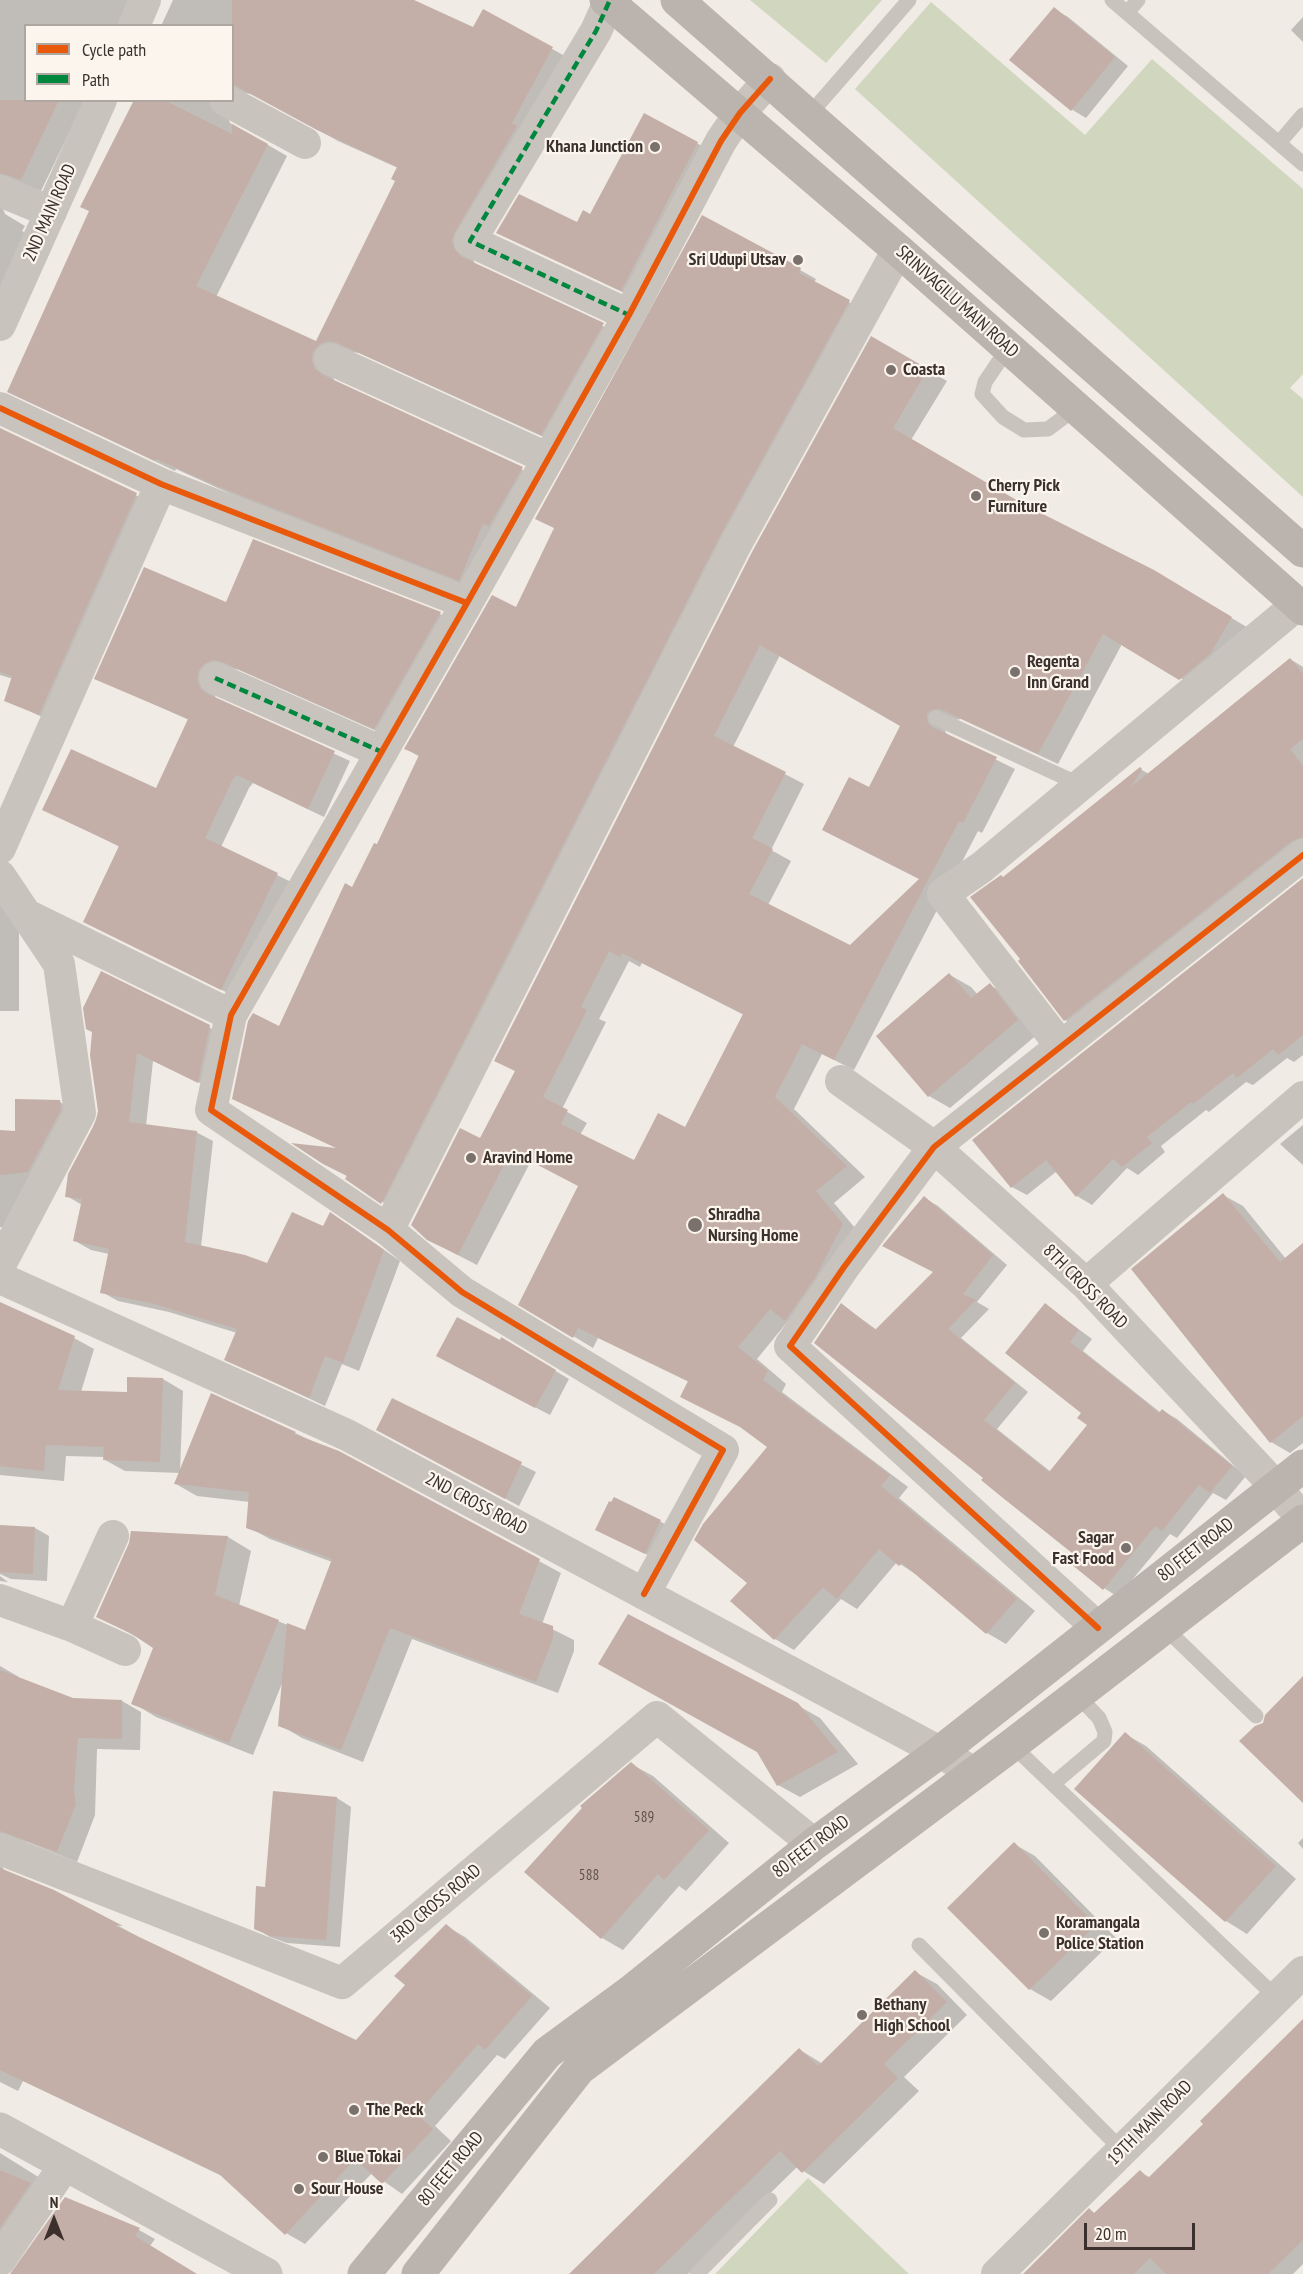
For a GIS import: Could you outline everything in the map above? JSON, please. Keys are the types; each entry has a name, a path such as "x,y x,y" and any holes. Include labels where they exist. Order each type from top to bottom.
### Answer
{"main road":[{"path":"677,0 770,79 1303,551"},
{"name":"SRINIVAGILU MAIN ROAD","path":"608,1 898,250 1301,607"},
{"name":"80 FEET ROAD","path":"364,2274 547,2053 630,1992 814,1844 940,1752 1303,1466"},
{"name":"80 FEET ROAD","path":"418,2274 579,2069 1012,1745 1303,1520"}],"street":[{"path":"135,24 145,0"},
{"path":"608,1 596,31 470,241 629,315"},
{"path":"645,1594 723,1450 462,1292 388,1230 211,1110 231,1015 629,315 721,141 740,113 770,79"},
{"name":"2ND MAIN ROAD","path":"0,325 99,102"},
{"path":"229,102 305,143"},
{"path":"0,191 51,212"},
{"path":"388,1230 736,544 898,250"},
{"path":"330,359 547,458"},
{"path":"0,408 161,484 467,603"},
{"path":"0,848 161,484"},
{"path":"1061,1046 943,894 982,867 1301,607"},
{"path":"215,678 382,752"},
{"path":"1098,1628 790,1346 844,1267 934,1147 1303,855"},
{"path":"0,876 59,964 80,1113 8,1237 0,1266"},
{"path":"26,915 231,1015"},
{"name":"8TH CROSS ROAD","path":"841,1081 934,1147 1086,1284 1276,1487 1303,1520"},
{"path":"1086,1284 1303,1097"},
{"name":"2ND CROSS ROAD","path":"0,1278 347,1435 940,1752 974,1773"},
{"path":"72,1626 113,1536"},
{"path":"0,1600 72,1626 125,1650"},
{"name":"3RD CROSS ROAD","path":"0,1849 342,1983 657,1718 814,1844"},
{"name":"19TH MAIN ROAD","path":"997,2274 1303,1972"},
{"path":"0,2129 266,2274"},
{"path":"0,2260 65,2165"}],"lane":[{"path":"809,115 909,0"},
{"path":"1112,0 1303,164"},
{"path":"1127,13 1138,0"},
{"path":"1279,143 1303,115"},
{"path":"1008,348 985,382 982,394 1003,417 1024,430 1048,429 1076,408"},
{"path":"936,718 1081,786"},
{"path":"1165,1628 1256,1716"},
{"path":"1053,1784 1104,1741 1106,1732 1099,1718 1077,1695"},
{"path":"1012,1745 1277,1998"},
{"path":"919,1945 1122,2150"},
{"path":"697,2274 770,2200"}],"green space":[{"path":"750,0 882,0 826,63"},
{"path":"931,2 1085,135 1152,59 1303,189 1303,374 1290,388 1303,399 1303,497 855,89"},
{"path":"808,2178 909,2274 715,2274"}],"building":[{"path":"232,0 414,0 473,27 483,9 553,47 512,123 517,126 455,232 452,241 455,250 462,257 604,323 541,435 337,343 329,341 320,344 313,352 312,361 315,369 323,375 523,467 489,526 483,524 459,581 212,484 156,459 155,461 7,392 89,211 80,207 133,102 168,102 232,134 232,124 268,144 196,286 316,341 395,181 391,179 397,167 317,130 234,85 234,24 232,24"},
{"path":"1054,7 1115,57 1071,111 1009,60"},
{"path":"0,100 58,102 21,180 0,173"},
{"path":"644,113 698,142 621,291 496,233 519,194 577,222 583,210 590,214"},
{"path":"702,215 801,268 799,273 850,300 720,536 381,1204 345,1179 347,1176 323,1164 291,1143 336,1148 232,1099 248,1021 253,1013 279,1026 345,883 352,887 374,843 377,844 419,755 404,749 492,595 516,607 554,528 535,519"},
{"path":"871,336 928,369 893,428 1025,505 1154,570 1232,617 1210,654 1179,680 1103,634 1038,754 940,709 931,710 927,714 928,723 932,727 997,757 963,823 959,821 834,1060 802,1044 775,1097 847,1166 816,1191 843,1224 815,1278 785,1321 770,1309 738,1347 768,1371 763,1380 890,1475 881,1486 1017,1599 986,1634 902,1563 899,1566 879,1549 837,1599 823,1587 774,1640 730,1601 747,1583 694,1540 703,1524 767,1447 740,1427 680,1397 688,1381 578,1328 573,1338 518,1305 578,1186 511,1151 458,1255 427,1240 411,1225 460,1128 480,1138 515,1071 494,1061 752,552","holes":["760,645 900,726 869,787 849,777 822,830 919,879 850,945 749,894 773,849 752,838 786,772 714,736","609,951 620,957 622,953 743,1014 685,1127 658,1113 634,1160 561,1124 568,1110 543,1097 587,1010 581,1007"]},
{"path":"0,428 137,493 39,715 4,701 12,676 0,672"},
{"path":"253,539 441,612 374,729 222,662 213,660 204,664 199,670 197,680 201,689 208,694 335,751 308,809 237,775 233,779 205,838 278,873 221,990 83,922 119,846 42,810 71,749 156,788 188,719 94,679 144,567 226,602"},
{"path":"1290,658 1303,674 1303,739 1290,749 1303,766 1303,837 1292,841 1064,1021 1018,961 1020,959 970,897 1001,875 1003,877 1140,767 1142,769 1131,787"},
{"path":"1303,878 1303,1035 1278,1055 1273,1049 1237,1078 1233,1073 1193,1104 1191,1102 1147,1137 1152,1143 1122,1167 1113,1159 1076,1197 1046,1160 1011,1188 972,1140"},
{"path":"101,971 210,1025 198,1083 137,1053 129,1122 197,1131 185,1242 245,1255 267,1263 292,1212 323,1226 330,1212 384,1250 343,1363 325,1356 309,1398 224,1360 237,1329 151,1303 100,1293 109,1249 73,1241 82,1199 65,1197 68,1174 96,1121 98,1111 90,1055 92,1032 86,1029 83,1008"},
{"path":"949,973 971,998 990,983 1018,1020 928,1097 876,1036"},
{"path":"15,1099 60,1100 61,1110 28,1172 0,1175 0,1130 15,1131"},
{"path":"1223,1193 1280,1262 1303,1243 1303,1416 1270,1443 1131,1269"},
{"path":"924,1196 993,1255 963,1294 976,1300 948,1329 1015,1383 984,1420 1049,1472 1087,1425 1077,1418 1081,1413 1005,1353 1045,1303 1079,1330 1070,1342 1159,1413 1162,1409 1232,1466 1210,1493 1199,1485 1162,1531 1155,1526 1103,1590 1071,1564 1077,1557 981,1480 983,1478 814,1343 841,1303 875,1330 933,1272 882,1246"},
{"path":"0,1302 75,1336 58,1390 127,1392 127,1377 163,1378 160,1462 103,1460 104,1447 46,1445 44,1471 0,1466"},
{"path":"457,1317 500,1340 501,1337 556,1370 535,1408 436,1356"},
{"path":"211,1393 296,1432 294,1434 339,1451 540,1559 519,1614 553,1626 553,1638 536,1682 390,1628 341,1750 278,1726 287,1623 305,1630 332,1559 246,1528 249,1492 174,1484"},
{"path":"392,1398 522,1462 505,1499 376,1430"},
{"path":"614,1497 661,1520 645,1554 595,1530 609,1501 611,1502"},
{"path":"0,1525 35,1527 33,1574 0,1572"},
{"path":"131,1531 228,1536 215,1595 279,1620 229,1743 131,1704 153,1648 132,1634 96,1617 129,1543"},
{"path":"628,1614 798,1703 838,1752 777,1786 757,1752 598,1664"},
{"path":"0,1670 73,1698 122,1700 122,1739 78,1738 74,1791 76,1804 57,1852 0,1831"},
{"path":"1303,1676 1303,1803 1239,1741 1255,1726 1263,1723 1265,1715"},
{"path":"1125,1732 1276,1866 1225,1922 1074,1789"},
{"path":"631,1762 709,1830 664,1880 658,1874 601,1939 524,1872 582,1808 580,1806"},
{"path":"273,1791 337,1797 326,1940 271,1936 254,1929 256,1886 265,1887"},
{"path":"1014,1842 1096,1925 1029,1990 947,1908"},
{"path":"0,1868 54,1890 123,1926 114,1925 356,2040 405,1985 394,1976 446,1924 532,1996 485,2050 478,2044 417,2114 433,2129 382,2184 355,2159 285,2235 219,2174 0,2070"},
{"path":"915,1970 947,2002 884,2064 898,2078 802,2173 780,2151 654,2274 569,2274 799,2048 818,2066"},
{"path":"1303,2019 1303,2240 1268,2274 1166,2274 1150,2258 1134,2274 1023,2274 1089,2208 1094,2213 1140,2170 1148,2178 1203,2124 1200,2121"},
{"path":"0,2170 31,2183 0,2228"},
{"path":"65,2197 140,2228 135,2236 197,2274 10,2274"}],"marked path":[{"path":"609,2 596,31 470,241 629,315"},
{"path":"215,678 382,752"}],"cycle path":[{"path":"0,408 161,484 467,603 629,315 721,141 740,113 770,79"},
{"path":"467,603 231,1015 211,1110 388,1230 462,1292 723,1450 644,1594"},
{"path":"1098,1628 790,1346 844,1267 934,1147 1303,855"}],"place":[{"name":"Khana Junction","path":"655,147"},
{"name":"Sri Udupi Utsav","path":"798,260"},
{"name":"Coasta","path":"891,370"},
{"name":"Cherry Pick Furniture","path":"976,496"},
{"name":"Regenta Inn Grand","path":"1015,672"},
{"name":"Aravind Home","path":"471,1158"},
{"name":"Shradha Nursing Home","path":"695,1225"},
{"name":"Sagar Fast Food","path":"1126,1548"},
{"name":"Koramangala Police Station","path":"1044,1933"},
{"name":"Bethany High School","path":"862,2015"},
{"name":"The Peck","path":"354,2110"},
{"name":"Blue Tokai","path":"323,2157"},
{"name":"Sour House","path":"299,2189"}]}
